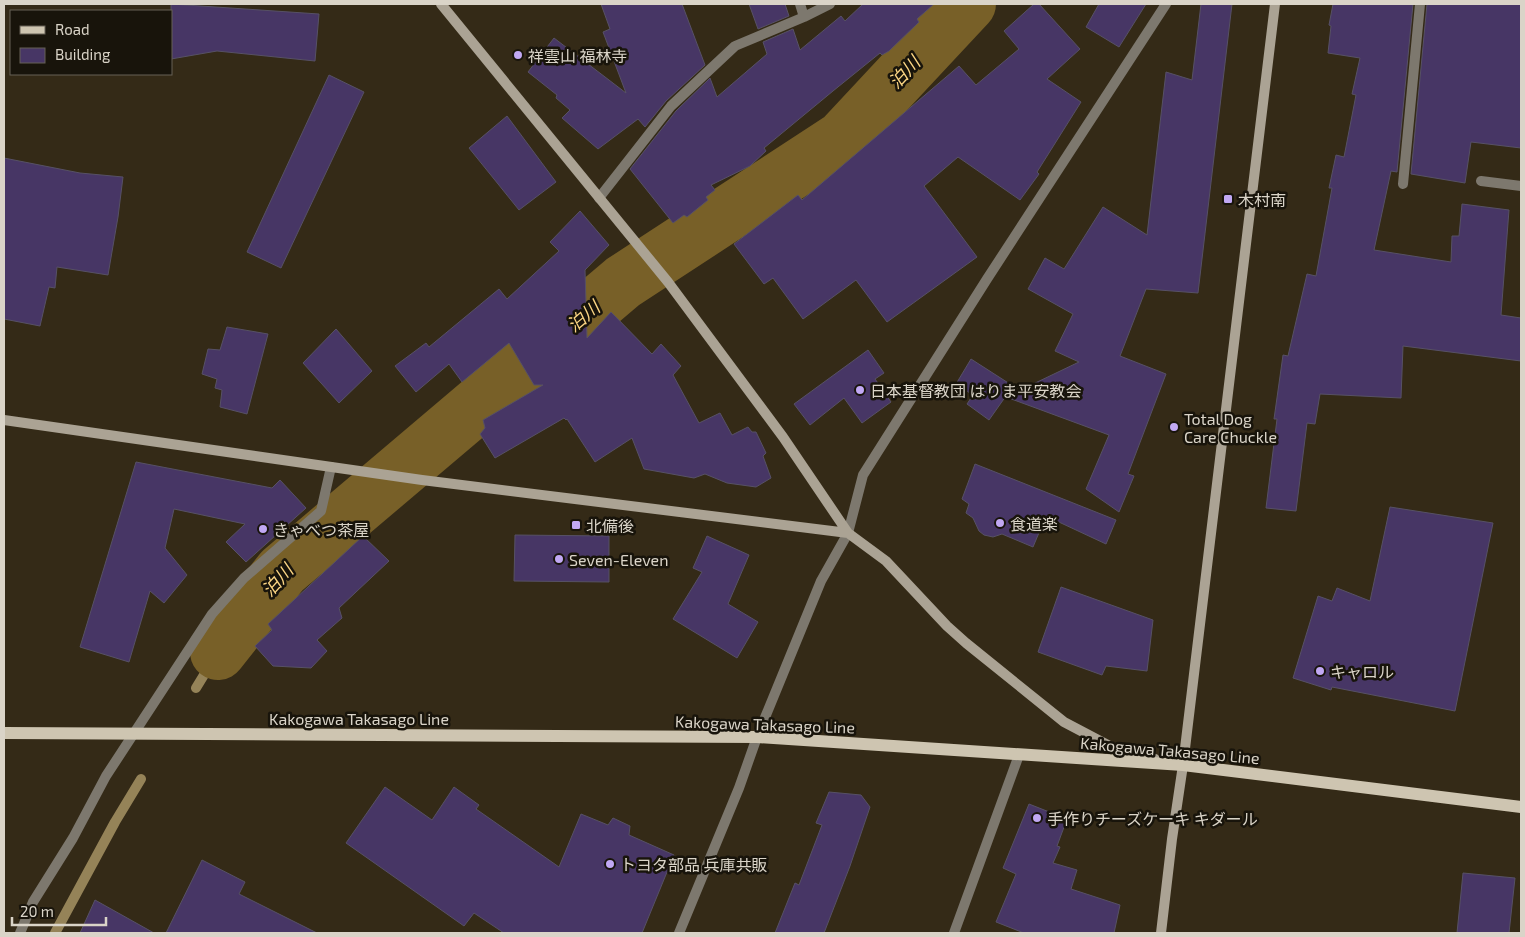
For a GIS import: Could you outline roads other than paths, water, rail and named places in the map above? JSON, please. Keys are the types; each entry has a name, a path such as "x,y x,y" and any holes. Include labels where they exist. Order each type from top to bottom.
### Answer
{"main road":[{"name":"Kakogawa Takasago Line","path":"4,733 757,737 1183,764 1521,808"}],"street":[{"path":"441,4 668,282 783,437 848,533 886,561 940,619 966,643 1064,722 1121,752 1183,764"},
{"path":"800,4 804,17"},
{"path":"599,198 671,106 734,46 830,4"},
{"path":"678,933 739,788 757,737 821,581 848,533 863,475 993,270 1166,4"},
{"path":"1161,933 1275,4"},
{"path":"1403,184 1420,4"},
{"path":"1482,181 1521,186"},
{"path":"4,420 422,480 848,533"},
{"path":"20,933 33,902 73,838 106,776 212,614 244,578 321,511 333,467"},
{"path":"954,933 1020,755"}],"waterway":[{"name":"泊川","path":"218,652 282,571 623,282 842,139 968,4"},
{"path":"196,688 218,652"},
{"path":"55,933 115,822 141,779"}],"place":[{"name":"祥雲山 福林寺","path":"518,55"},
{"name":"木村南","path":"1228,199"},
{"name":"日本基督教団 はりま平安教会","path":"860,390"},
{"name":"Total Dog Care Chuckle","path":"1174,427"},
{"name":"食道楽","path":"1000,523"},
{"name":"北備後","path":"576,525"},
{"name":"きゃべつ茶屋","path":"263,529"},
{"name":"Seven-Eleven","path":"559,559"},
{"name":"キャロル","path":"1320,671"},
{"name":"手作りチーズケーキ キダール","path":"1037,818"},
{"name":"トヨタ部品 兵庫共販","path":"610,864"}]}
